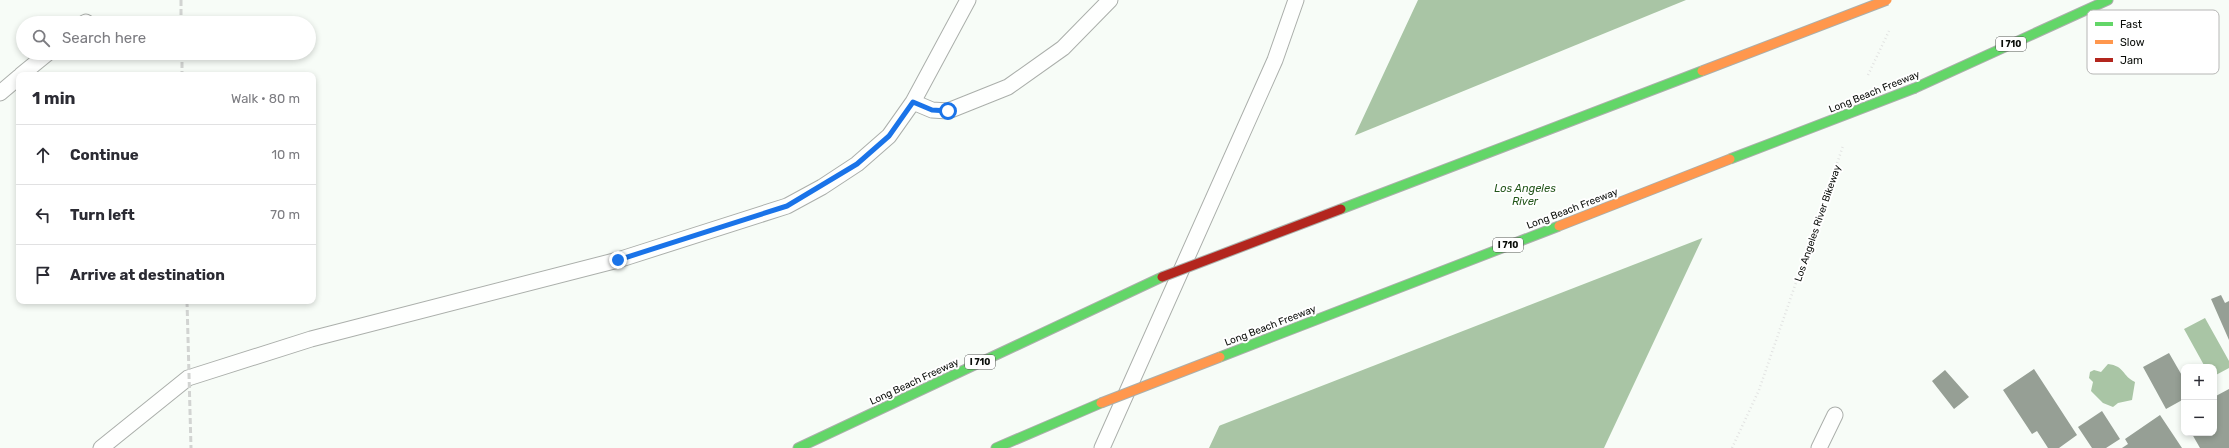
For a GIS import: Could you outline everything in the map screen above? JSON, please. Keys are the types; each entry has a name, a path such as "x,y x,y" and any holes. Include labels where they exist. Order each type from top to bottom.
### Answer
{"highway":[{"name":"Long Beach Freeway","path":"798,448 1162,277 1887,0"},
{"name":"Long Beach Freeway","path":"996,448 1101,403 1915,88 2108,0"}],"lane":[{"path":"101,448 188,378 311,338 618,260 787,206 857,164 889,136 913,102 968,0"},
{"path":"913,102 932,110 948,111 1008,87 1063,48 1110,0"},
{"path":"1102,448 1275,60 1296,0"},
{"path":"25,72 39,60"},
{"path":"0,93 16,79"},
{"path":"1819,448 1835,415"}],"path":[{"path":"1868,76 1891,27"},
{"name":"Los Angeles River Bikeway","path":"1732,448 1758,390 1844,143"}],"water":[{"name":"Los Angeles River","path":"1418,0 1814,0 1604,448 1209,448"},
{"path":"2205,318 2229,361 2229,368 2217,374 2217,364 2203,364 2184,329"},
{"path":"2108,364 2114,365 2121,369 2131,380 2135,382 2132,400 2118,403 2113,407 2103,403 2091,391 2093,382 2089,378 2090,372 2094,370 2101,372"}],"pier":[{"name":"Los Angeles River","path":"1686,0 1816,0 1705,237 1216,427 1351,137"}],"building":[{"path":"2221,295 2225,303 2229,301 2229,340 2211,299"},
{"path":"2169,353 2181,374 2181,401 2166,409 2143,367"},
{"path":"2034,369 2077,435 2059,448 2048,448 2037,431 2032,434 2003,390"},
{"path":"1945,370 1969,397 1954,409 1932,381"},
{"path":"2229,389 2229,448 2200,448 2193,436 2217,436 2217,395"},
{"path":"2102,411 2120,439 2106,448 2092,448 2078,427"},
{"path":"2160,415 2182,448 2122,448 2128,444 2125,439"}],"railway":[{"path":"181,0 181,16"},
{"path":"182,60 182,72"},
{"path":"187,304 191,448"}],"traffic: fast":[{"path":"1915,88 2108,0"},
{"path":"1341,209 1702,71"},
{"path":"1730,159 1915,88"},
{"path":"1220,357 1559,226"},
{"path":"798,448 1162,277"},
{"path":"996,448 1101,403"}],"traffic: slow":[{"path":"1702,71 1887,0"},
{"path":"1559,226 1730,159"},
{"path":"1101,403 1220,357"}],"traffic: jam":[{"path":"1162,277 1341,209"}],"route":[{"path":"618,260 787,206 822,187 857,164 889,136 913,102 932,110 940,112 948,111"}]}
